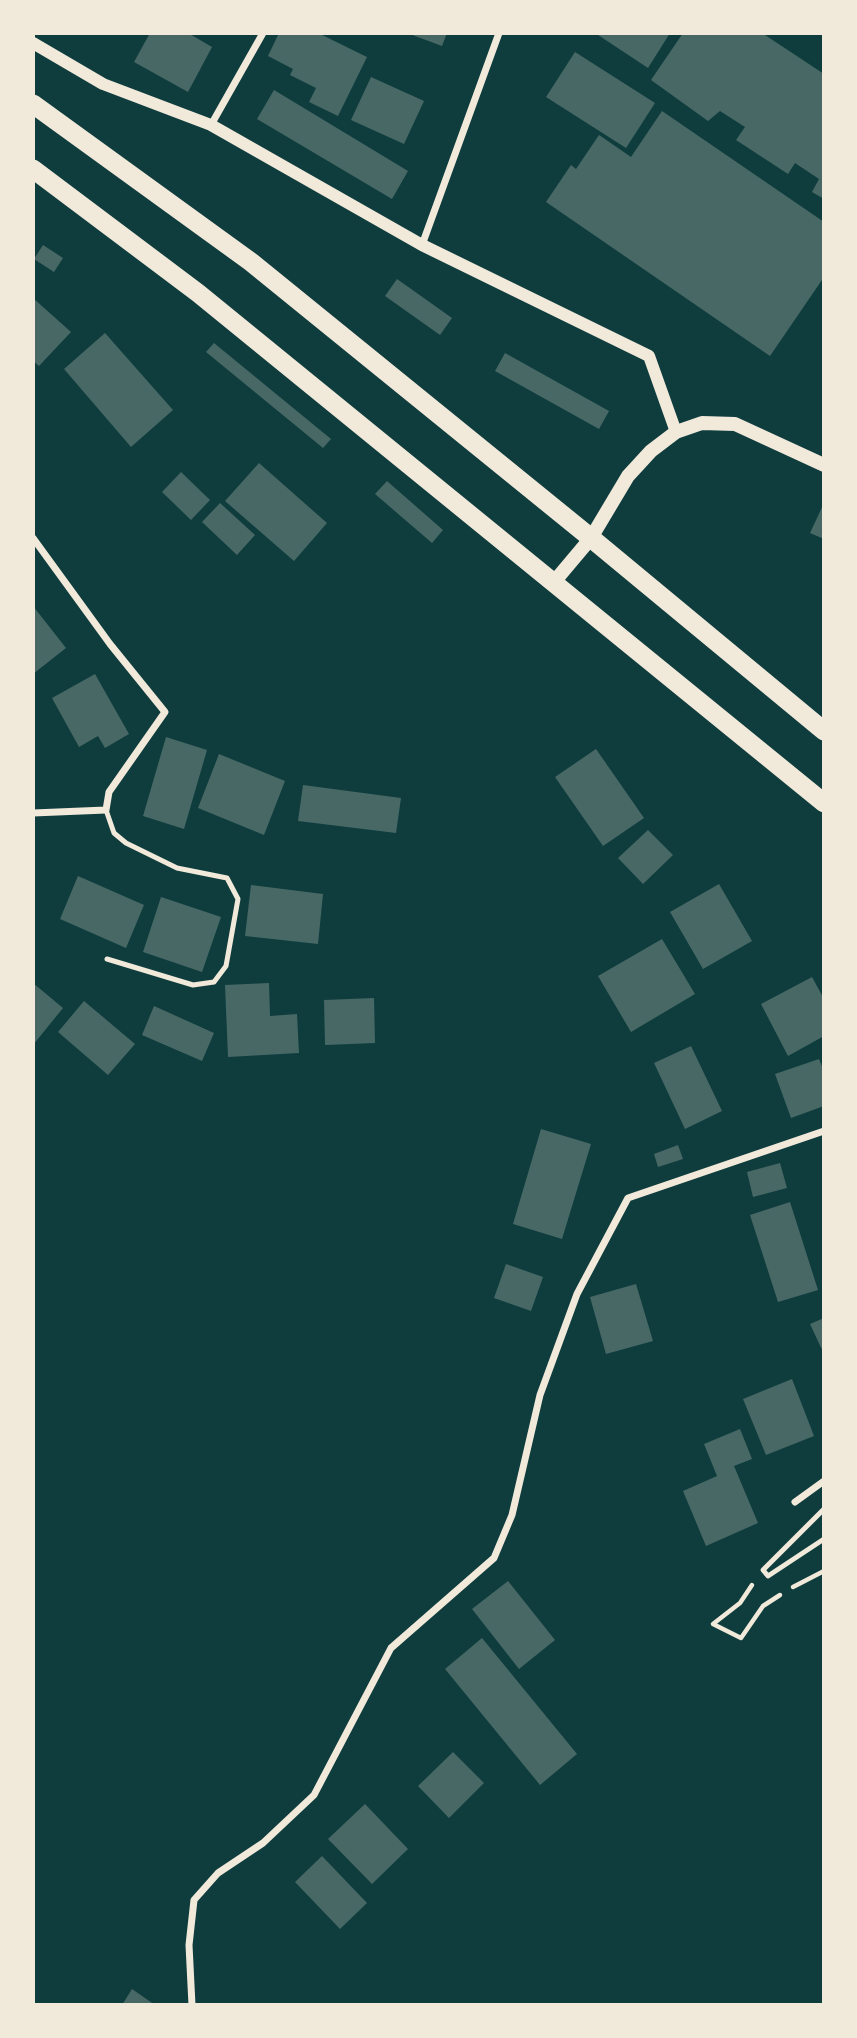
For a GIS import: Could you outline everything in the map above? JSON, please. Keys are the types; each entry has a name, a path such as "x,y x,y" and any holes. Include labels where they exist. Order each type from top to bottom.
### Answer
{"highway":[{"path":"33,104 251,262 592,538 824,731"},
{"path":"37,174 198,293 824,803"}],"main road":[{"path":"554,582 592,538 628,476 651,451 676,432 702,423 735,424 824,465"}],"street":[{"path":"211,125 263,33"},
{"path":"422,245 499,33"},
{"path":"33,43 103,84 211,125 422,245 649,356 676,432"},
{"path":"33,538 110,644 165,712 109,792 106,810 33,813"},
{"path":"192,2005 189,1945 194,1900 218,1873 263,1843 314,1795 391,1648 494,1558 512,1515 540,1395 572,1306 628,1198 824,1131"},
{"path":"795,1502 824,1481"}],"lane":[{"path":"106,810 114,833 125,843 177,868 227,878 238,899 226,966 214,982 193,985 107,959"},
{"path":"824,1509 763,1570 768,1576 824,1539"}],"path":[{"path":"763,1570 740,1602 713,1624 741,1638 763,1606 824,1571"}],"building":[{"path":"150,33 188,33 212,47 188,92 134,62"},
{"path":"279,33 318,33 367,57 338,116 309,102 316,88 290,75 293,69 268,56"},
{"path":"407,33 447,33 442,46"},
{"path":"595,33 670,33 648,68"},
{"path":"683,33 762,33 824,74 824,199 812,192 819,179 795,163 788,174 736,140 745,127 720,111 708,121 651,80"},
{"path":"575,52 655,103 626,148 546,97"},
{"path":"371,77 424,101 404,144 351,120"},
{"path":"274,90 408,171 392,199 257,119"},
{"path":"662,111 824,222 824,277 770,356 546,202 571,165 576,169 599,135 631,157"},
{"path":"43,245 63,258 54,272 34,259"},
{"path":"397,279 452,318 440,335 385,296"},
{"path":"33,298 71,332 39,366 33,361"},
{"path":"105,333 173,410 131,447 64,369"},
{"path":"214,343 331,439 323,448 206,352"},
{"path":"505,353 609,411 599,429 495,371"},
{"path":"259,463 327,523 294,561 225,501"},
{"path":"181,472 210,500 191,520 162,492"},
{"path":"387,481 443,530 432,543 375,494"},
{"path":"220,503 255,535 237,555 202,522"},
{"path":"824,503 824,539 810,533"},
{"path":"33,606 66,648 33,674"},
{"path":"95,674 129,734 105,748 98,736 79,747 52,698"},
{"path":"166,737 207,750 184,829 143,816"},
{"path":"596,749 644,818 603,846 555,777"},
{"path":"219,754 285,781 264,835 198,808"},
{"path":"303,785 401,798 396,833 298,821"},
{"path":"648,830 673,855 643,884 618,858"},
{"path":"78,876 144,905 126,948 60,919"},
{"path":"719,884 752,941 703,969 670,912"},
{"path":"251,885 323,894 318,944 245,936"},
{"path":"161,897 221,917 202,972 143,952"},
{"path":"662,939 695,994 631,1032 598,976"},
{"path":"812,977 824,999 824,1036 788,1056 761,1004"},
{"path":"33,983 63,1008 33,1045"},
{"path":"269,983 270,1016 297,1014 299,1053 228,1057 225,985"},
{"path":"374,998 375,1043 325,1045 324,1000"},
{"path":"84,1001 135,1044 108,1075 58,1032"},
{"path":"154,1006 214,1033 202,1061 142,1035"},
{"path":"691,1046 722,1111 685,1129 654,1063"},
{"path":"819,1059 824,1071 824,1106 791,1118 775,1074"},
{"path":"541,1129 591,1144 562,1239 513,1224"},
{"path":"678,1145 683,1159 658,1167 654,1154"},
{"path":"780,1163 787,1188 753,1197 747,1172"},
{"path":"790,1202 818,1290 778,1302 750,1215"},
{"path":"506,1264 543,1277 531,1311 494,1298"},
{"path":"636,1284 653,1341 606,1354 590,1297"},
{"path":"824,1318 824,1354 810,1324"},
{"path":"792,1379 814,1436 766,1455 743,1399"},
{"path":"740,1429 752,1459 734,1466 758,1523 706,1546 683,1491 717,1476 704,1444"},
{"path":"508,1581 555,1640 519,1669 472,1609"},
{"path":"482,1638 577,1754 540,1785 445,1669"},
{"path":"453,1752 484,1783 449,1818 418,1786"},
{"path":"365,1804 408,1849 372,1884 328,1839"},
{"path":"322,1856 367,1903 340,1929 295,1882"},
{"path":"132,1989 155,2005 122,2005"}]}
